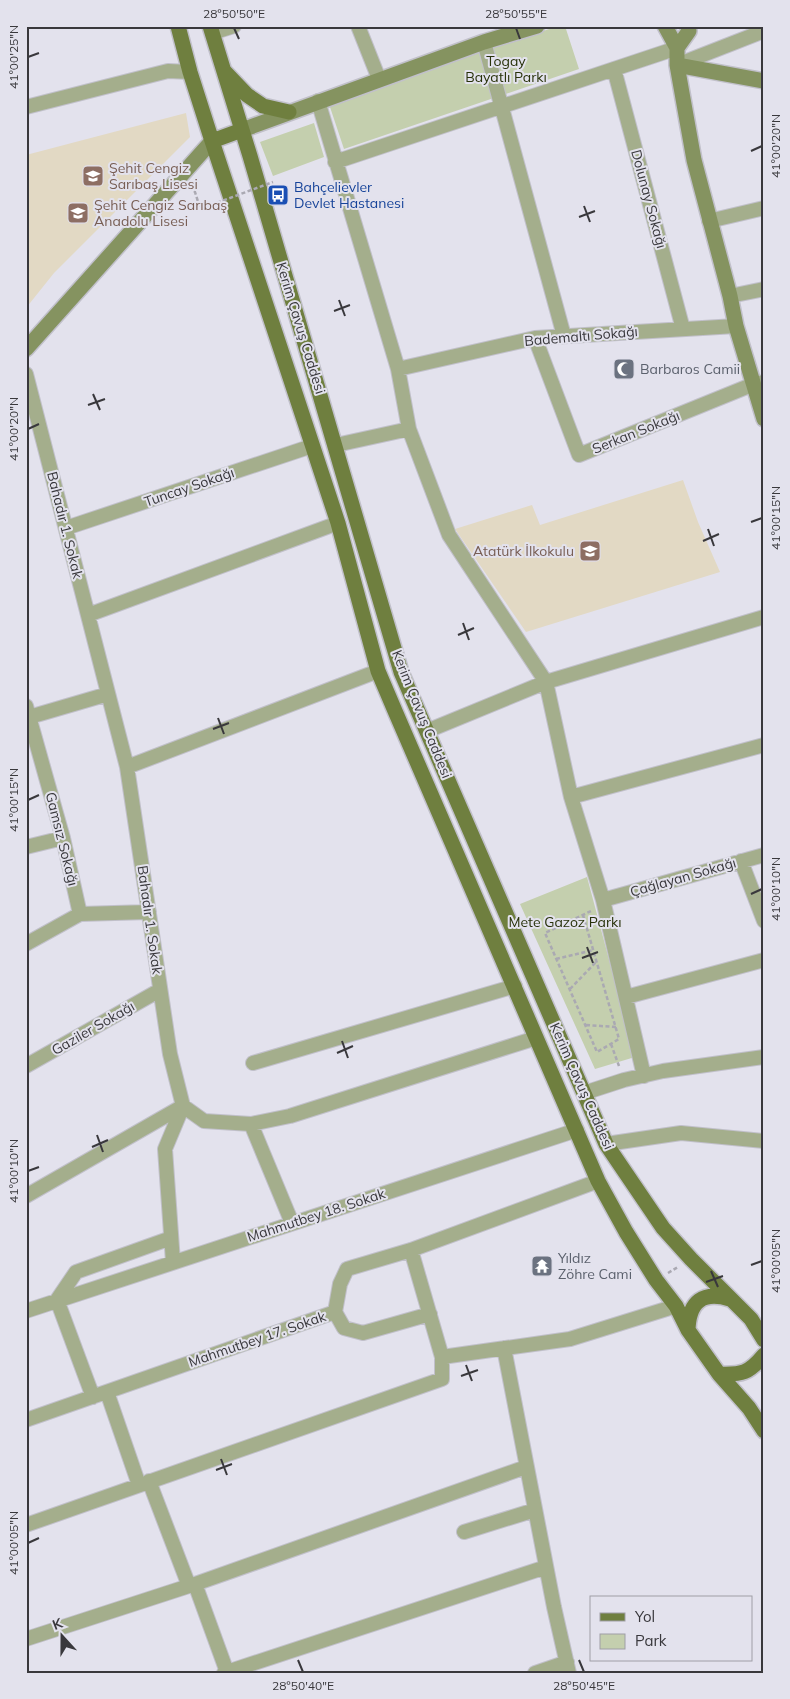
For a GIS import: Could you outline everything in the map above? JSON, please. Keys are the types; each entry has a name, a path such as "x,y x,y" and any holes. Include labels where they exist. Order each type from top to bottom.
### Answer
{"main road":[{"name":"Kerim Çavuş Caddesi","path":"178,26 190,72 212,141 338,523 378,670 598,1180 626,1232 656,1280 676,1306 688,1330 719,1374 749,1408 764,1431"},
{"name":"Kerim Çavuş Caddesi","path":"211,29 336,445 401,672 606,1144 663,1228 730,1299 757,1319 764,1340"},
{"path":"223,70 247,95 263,106 289,112"},
{"path":"212,141 242,130"},
{"path":"688,1330 688,1318 696,1303 712,1295 730,1299"},
{"path":"719,1374 743,1374 750,1370 764,1355"}],"street":[{"path":"211,29 234,26"},
{"path":"358,26 379,79"},
{"path":"484,42 505,26"},
{"path":"242,130 379,79 484,42 537,26"},
{"path":"664,26 677,48 677,65 694,160 730,296 736,326 759,383 764,419"},
{"path":"335,162 677,48 689,31 688,26"},
{"path":"677,65 764,31"},
{"path":"484,42 564,336"},
{"path":"677,65 764,80"},
{"name":"Dolunay Sokağı","path":"614,69 683,329"},
{"path":"26,107 168,71 190,72"},
{"path":"318,101 398,369 409,429 448,535 546,682 571,797 604,902 644,1076"},
{"path":"26,349 212,141"},
{"path":"709,221 764,208"},
{"path":"730,296 764,289"},
{"name":"Bademaltı Sokağı","path":"398,369 535,338 736,326"},
{"name":"Serkan Sokağı","path":"535,338 579,455 759,383"},
{"name":"Bahadır 1. Sokak","path":"26,374 127,767 170,1054 183,1106"},
{"path":"336,445 409,429"},
{"name":"Tuncay Sokağı","path":"66,528 312,446"},
{"path":"88,615 338,523"},
{"path":"427,731 546,682 764,617"},
{"path":"127,767 378,670"},
{"path":"27,713 108,694"},
{"name":"Gamsız Sokağı","path":"27,713 63,838 80,914"},
{"path":"571,797 764,745"},
{"path":"26,847 63,838"},
{"name":"Çağlayan Sokağı","path":"604,902 764,855"},
{"path":"741,861 764,922"},
{"path":"26,944 80,914 149,912"},
{"path":"626,997 764,960"},
{"path":"254,1063 515,986"},
{"name":"Gaziler Sokağı","path":"26,1066 160,990"},
{"path":"183,1106 204,1121 251,1124 290,1116 536,1038"},
{"path":"584,1093 624,1080 663,1071 764,1057"},
{"path":"26,1196 183,1106"},
{"path":"173,1262 165,1149 183,1106"},
{"path":"251,1124 292,1223"},
{"name":"Mahmutbey 18. Sokak","path":"26,1311 576,1130"},
{"path":"606,1144 681,1133 764,1141"},
{"name":"Mahmutbey 17. Sokak","path":"26,1420 335,1312 340,1284 347,1269 411,1250 598,1180"},
{"path":"93,1397 57,1300 76,1272 172,1238"},
{"path":"26,1525 442,1379 442,1357 411,1250"},
{"path":"442,1357 570,1339 676,1306"},
{"path":"335,1312 344,1328 363,1333 430,1314"},
{"path":"504,1348 526,1467 568,1667 535,1673"},
{"path":"107,1392 144,1483 232,1671 546,1566"},
{"path":"26,1639 192,1585 526,1467"},
{"path":"464,1532 535,1510"}],"path":[{"path":"195,192 200,208 274,182"},
{"path":"583,915 619,1039 597,1052 545,933 583,915 604,902"},
{"path":"556,959 594,950"},
{"path":"570,989 597,961"},
{"path":"586,1026 616,1027"},
{"path":"611,1044 624,1080"},
{"path":"656,1280 691,1259"}],"shaded area":[{"name":"Şehit Cengiz Sarıbaş Anadolu Lisesi","path":"186,113 190,137 54,273 26,308 26,155"},
{"name":"Atatürk İlkokulu","path":"683,480 698,522 720,572 526,632 455,529 532,505 540,525"}],"green space":[{"name":"Togay Bayatlı Parkı","path":"558,26 565,26 579,69 344,149 329,104"},
{"path":"314,123 324,157 273,176 260,142"},
{"name":"Mete Gazoz Parkı","path":"587,877 635,1057 595,1069 520,904"}],"place":[{"name":"Şehit Cengiz Sarıbaş Lisesi","path":"93,176"},
{"name":"Bahçelievler Devlet Hastanesi","path":"278,195"},
{"name":"Şehit Cengiz Sarıbaş Anadolu Lisesi","path":"78,213"},
{"name":"Barbaros Camii","path":"624,369"},
{"name":"Atatürk İlkokulu","path":"590,551"},
{"name":"Yıldız Zöhre Cami","path":"542,1266"}]}
